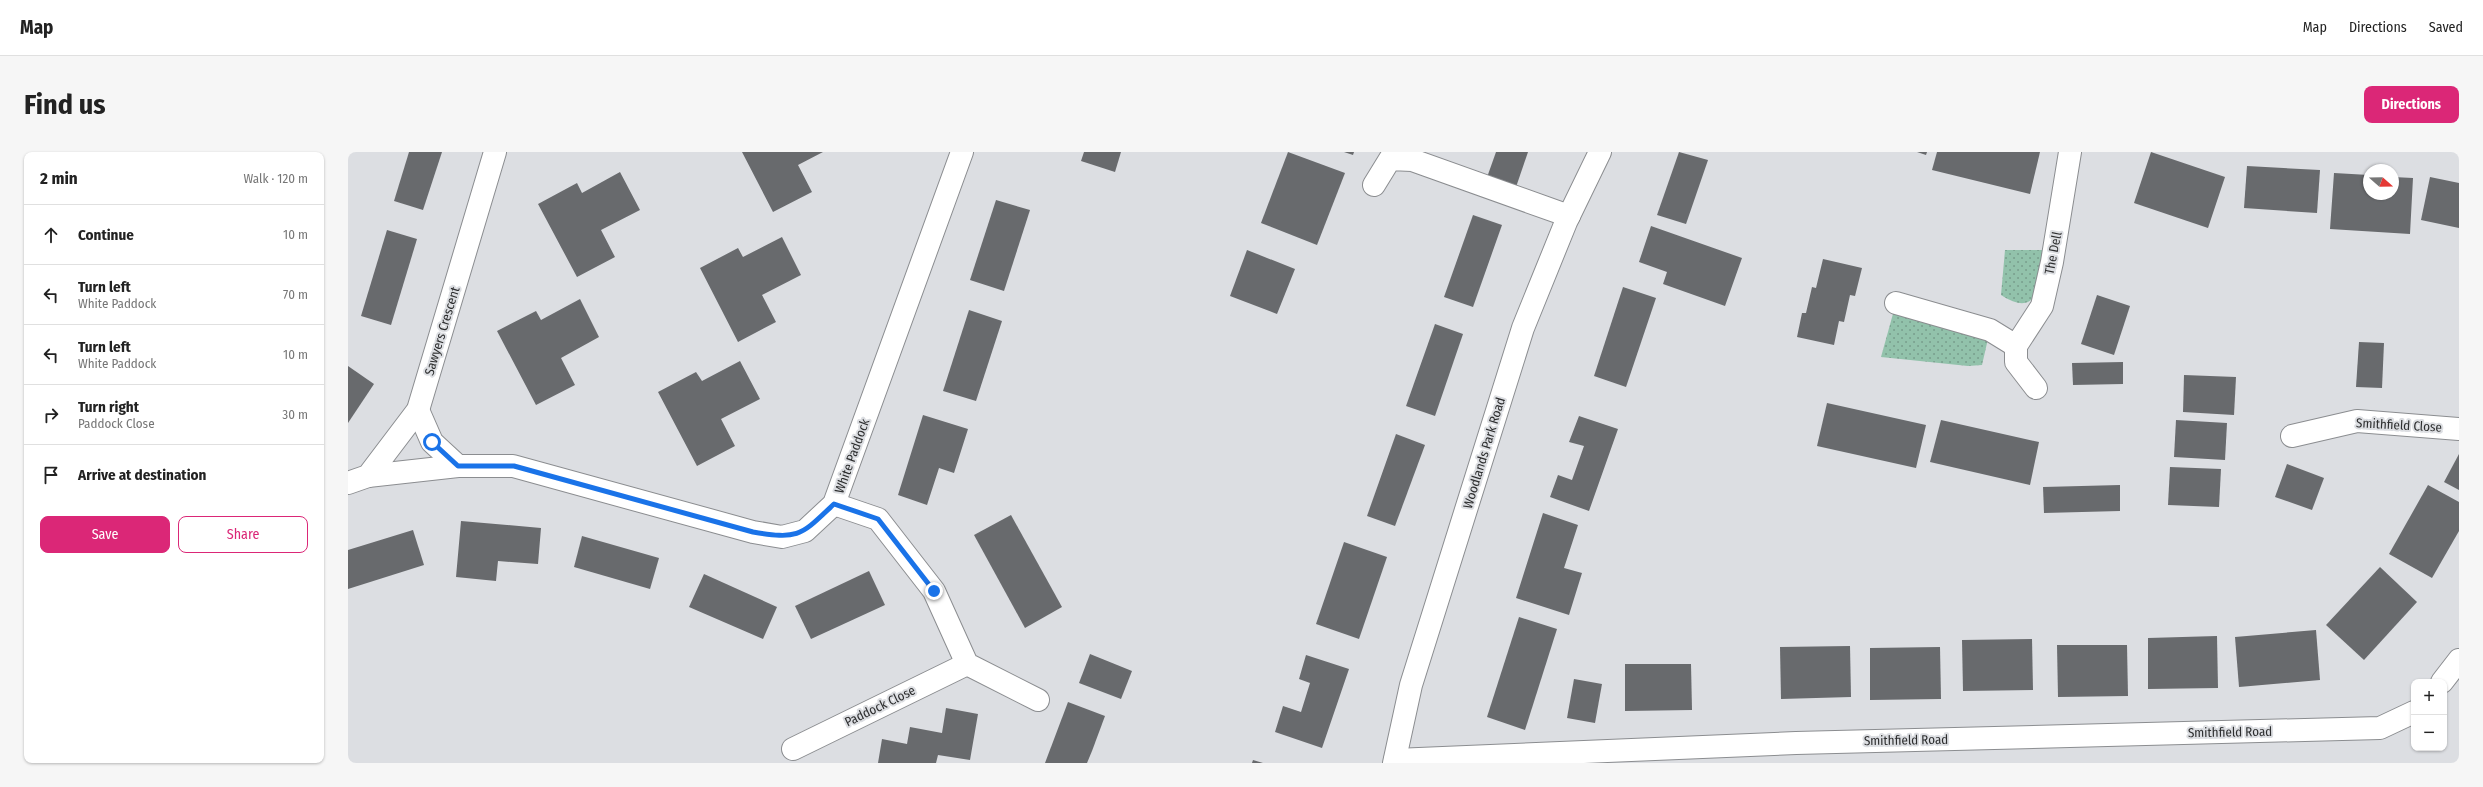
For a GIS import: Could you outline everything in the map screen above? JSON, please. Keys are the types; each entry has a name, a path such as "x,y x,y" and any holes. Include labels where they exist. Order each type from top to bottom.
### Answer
{"street":[{"name":"Sawyers Crescent","path":"358,480 418,410 495,152"},
{"name":"White Paddock","path":"358,480 458,466 514,466 753,532 782,537 805,531 834,504 962,152"},
{"name":"Woodlands Park Road","path":"1394,761 1411,685 1523,328 1569,216 1600,152"},
{"name":"The Dell","path":"2016,346 2042,306 2052,262 2070,152"},
{"path":"1374,185 1390,159 1400,158 1412,160 1569,216"},
{"path":"1896,303 1990,330 2016,346 2016,362 2036,388"},
{"path":"418,410 432,442 458,466"},
{"name":"Smithfield Close","path":"2292,436 2356,421 2459,429"},
{"path":"834,504 878,519 934,591 967,664 1038,700"},
{"path":"2444,679 2459,660"},
{"name":"Paddock Close","path":"792,749 967,664"},
{"name":"Smithfield Road","path":"1394,761 1796,743 2380,728 2411,713"}],"green space":[{"path":"2005,250 2048,250 2040,284 2031,300 2024,303 2014,302 2001,295"},
{"path":"1896,303 1990,330 1982,365 1968,366 1881,357"}],"building":[{"path":"409,152 442,152 423,210 394,201"},
{"path":"742,152 823,152 798,165 812,192 773,212"},
{"path":"1084,152 1121,152 1115,172 1081,161"},
{"path":"1288,152 1345,173 1317,245 1261,223"},
{"path":"1344,152 1354,152 1353,155"},
{"path":"1496,152 1528,152 1514,193 1485,183"},
{"path":"1679,152 1708,160 1686,224 1657,215"},
{"path":"1917,152 1927,152 1926,155"},
{"path":"1937,152 2040,152 2030,194 1932,170"},
{"path":"2151,152 2225,177 2208,228 2134,203"},
{"path":"2247,166 2320,170 2317,213 2244,208"},
{"path":"620,172 640,210 601,230 615,257 577,277 538,204 577,183 582,193"},
{"path":"2334,173 2363,175 2363,200 2399,200 2399,177 2413,178 2410,234 2330,229"},
{"path":"2430,177 2459,183 2459,228 2421,220"},
{"path":"996,200 1030,210 1004,291 970,280"},
{"path":"1473,215 1502,225 1473,307 1444,297"},
{"path":"1651,226 1742,258 1725,306 1663,284 1667,272 1639,262"},
{"path":"387,230 417,239 391,325 361,316"},
{"path":"782,237 801,275 762,295 776,322 738,342 700,268 738,248 743,257"},
{"path":"1247,250 1295,269 1277,314 1230,296"},
{"path":"1823,259 1862,268 1855,296 1850,295 1844,322 1839,321 1834,345 1797,337 1802,313 1806,313 1812,287 1816,288"},
{"path":"1623,287 1656,298 1626,387 1594,376"},
{"path":"2097,295 2130,306 2114,355 2081,344"},
{"path":"580,299 599,337 561,358 575,385 536,405 497,331 536,311 541,320"},
{"path":"969,310 1002,321 976,401 943,391"},
{"path":"1435,324 1463,334 1435,416 1406,406"},
{"path":"2359,342 2384,343 2382,388 2356,387"},
{"path":"740,361 760,399 721,419 735,446 697,466 658,392 696,372 702,381"},
{"path":"2123,362 2123,384 2073,385 2072,363"},
{"path":"348,366 374,384 348,423"},
{"path":"2184,375 2236,377 2234,415 2183,412"},
{"path":"1827,403 1926,425 1916,468 1817,446"},
{"path":"923,415 968,429 954,473 939,468 927,505 898,495"},
{"path":"1579,416 1618,429 1589,511 1550,497 1558,475 1572,480 1584,446 1569,442"},
{"path":"1941,420 2039,442 2030,485 1930,462"},
{"path":"2176,420 2227,423 2225,460 2174,457"},
{"path":"1396,434 1425,445 1395,526 1367,516"},
{"path":"2459,454 2459,490 2444,482"},
{"path":"2287,464 2324,478 2312,510 2275,497"},
{"path":"2170,467 2221,469 2219,507 2168,505"},
{"path":"2120,485 2120,511 2044,513 2043,487"},
{"path":"2428,485 2459,502 2459,531 2432,578 2389,554"},
{"path":"1543,513 1578,525 1564,568 1582,573 1569,615 1516,598"},
{"path":"1011,515 1062,607 1025,628 974,535"},
{"path":"461,521 541,528 538,564 498,561 496,581 456,577"},
{"path":"413,530 424,565 348,589 348,550"},
{"path":"582,536 659,558 650,589 574,567"},
{"path":"1344,542 1387,557 1359,639 1316,624"},
{"path":"2380,567 2417,602 2364,660 2326,625"},
{"path":"869,571 885,605 811,639 795,606"},
{"path":"704,574 777,607 763,639 689,607"},
{"path":"1519,617 1557,629 1525,730 1487,717"},
{"path":"2316,630 2320,680 2239,687 2235,637"},
{"path":"2217,636 2218,688 2148,689 2148,638"},
{"path":"2032,639 2033,690 1963,691 1962,640"},
{"path":"2057,645 2127,645 2128,696 2058,697"},
{"path":"1850,646 1851,697 1781,699 1780,647"},
{"path":"1940,647 1941,699 1870,700 1870,648"},
{"path":"1090,654 1132,671 1121,699 1079,683"},
{"path":"1306,655 1349,669 1322,748 1275,732 1283,706 1301,712 1310,683 1299,679"},
{"path":"1625,664 1691,664 1692,710 1625,711"},
{"path":"1574,679 1602,684 1595,723 1567,718"},
{"path":"1068,702 1105,716 1092,751 1087,763 1045,763"},
{"path":"946,708 978,714 970,760 938,755 936,763 878,763 882,739 907,744 910,727 942,733"},
{"path":"1253,760 1263,763 1252,763"}],"route":[{"path":"432,442 458,466 514,466 753,532 782,537 805,531 834,504 878,519 934,591"}]}
